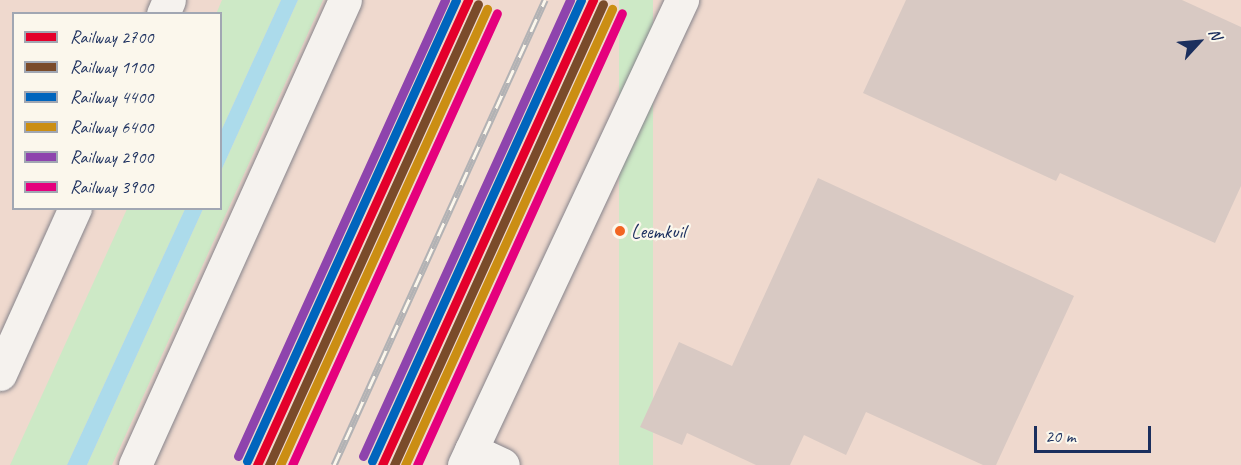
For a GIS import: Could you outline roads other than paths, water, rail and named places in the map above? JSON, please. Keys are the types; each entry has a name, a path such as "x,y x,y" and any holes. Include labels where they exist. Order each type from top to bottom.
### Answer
{"street":[{"path":"135,465 345,0"},
{"path":"503,465 468,458 682,0"},
{"path":"0,374 74,210"}],"water":[{"path":"281,0 298,0 222,169 222,129"},
{"path":"185,210 203,210 87,465 67,465"}],"railway":[{"path":"334,465 545,0"}],"rail line":[{"name":"2900","path":"238,456 445,0"},
{"name":"4400","path":"247,461 456,0"},
{"name":"2700","path":"257,465 468,0"},
{"name":"2900","path":"363,456 570,0"},
{"name":"4400","path":"372,461 581,0"},
{"name":"2700","path":"382,465 593,0"},
{"name":"1100","path":"269,465 478,4"},
{"name":"1100","path":"394,465 603,4"},
{"name":"6400","path":"280,465 487,9"},
{"name":"6400","path":"405,465 612,9"},
{"name":"3900","path":"292,465 497,13"},
{"name":"3900","path":"417,465 622,13"}],"place":[{"name":"Leemkuil","path":"620,231"}]}
